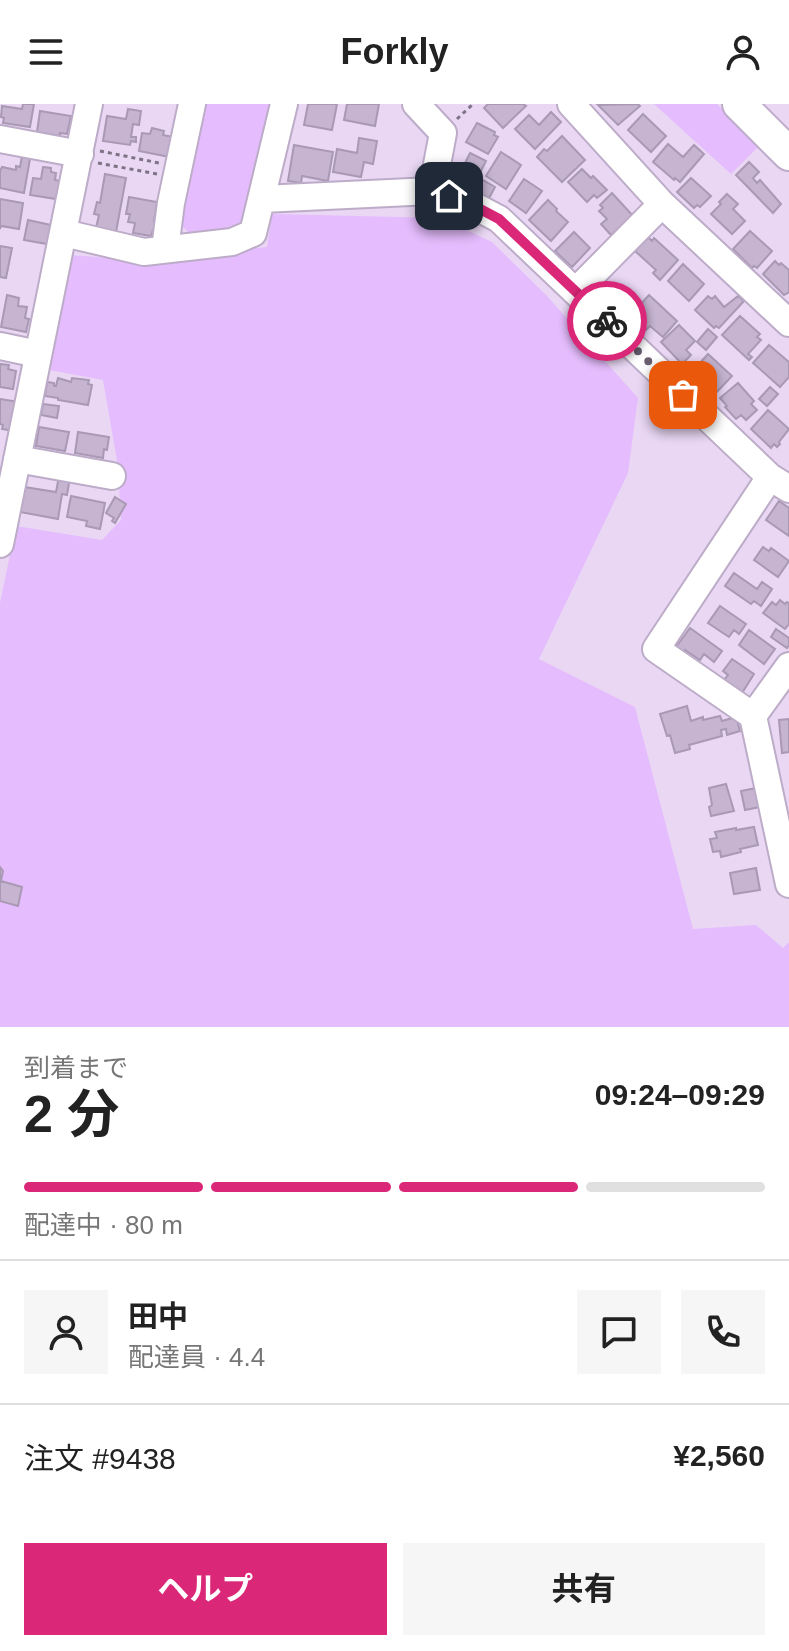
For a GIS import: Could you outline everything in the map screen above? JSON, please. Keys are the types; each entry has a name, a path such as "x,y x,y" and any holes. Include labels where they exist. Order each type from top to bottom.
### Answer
{"main road":[{"path":"739,104 789,154"}],"street":[{"path":"0,544 89,104"},
{"path":"165,249 171,203 192,104"},
{"path":"64,233 144,252 232,242 253,233 284,104"},
{"path":"416,104 443,133 432,191"},
{"path":"571,104 662,204 789,323"},
{"path":"0,139 80,153"},
{"path":"262,199 432,191 465,201 499,219 779,483 656,649 753,716 789,884"},
{"path":"576,291 662,204"},
{"path":"0,346 38,354"},
{"path":"17,459 112,476"},
{"path":"753,716 789,666"}],"path":[{"path":"80,153 177,173"},
{"path":"80,153 177,173"}],"shaded area":[{"path":"201,104 275,104 248,221 235,229 191,235 180,224"},
{"path":"654,104 717,104 758,147 731,174"},
{"path":"272,214 441,218 492,242 547,296 638,398 628,473 539,659 635,707 693,929 756,925 783,948 789,942 789,1027 0,1027 0,603 16,526 102,540 121,520 118,466 103,380 44,369 69,255 150,261 267,247"}],"building":[{"path":"23,104 34,104 30,127 3,123 2,106 22,109"},
{"path":"308,104 337,104 332,130 304,125"},
{"path":"347,104 379,104 375,126 344,120"},
{"path":"488,104 526,106 503,128 484,108"},
{"path":"598,105 640,106 618,125"},
{"path":"128,109 141,111 139,125 133,124 131,137 136,137 136,142 131,141 130,145 103,141 107,116 126,119"},
{"path":"40,111 71,116 67,134 60,133 60,136 37,132"},
{"path":"551,112 561,122 535,149 515,129 529,115 539,125"},
{"path":"643,114 666,136 651,152 628,130"},
{"path":"477,123 495,132 494,135 498,137 488,154 466,142"},
{"path":"152,128 173,137 170,157 139,151 142,133 150,134"},
{"path":"562,136 585,160 562,182 537,157"},
{"path":"359,138 377,141 373,164 364,162 361,177 333,172 337,149 357,153"},
{"path":"668,144 683,157 694,145 704,154 680,182 653,162"},
{"path":"294,145 333,152 328,181 302,176 301,183 288,181"},
{"path":"23,151 31,153 24,193 0,188 2,167 16,170 16,166 20,167"},
{"path":"501,152 521,165 506,189 486,176"},
{"path":"470,153 486,161 474,185 454,178"},
{"path":"749,162 759,172 753,178 757,183 760,180 781,204 773,213 736,175"},
{"path":"43,167 51,168 51,172 56,173 55,180 66,182 56,199 30,195 33,178 41,179"},
{"path":"582,169 607,190 597,198 594,195 587,202 568,182"},
{"path":"105,174 126,178 116,232 96,228 99,215 94,214 97,202 100,203"},
{"path":"691,178 711,196 700,207 697,205 694,208 677,192"},
{"path":"524,179 542,191 526,213 509,201"},
{"path":"483,180 495,187 489,198 476,192"},
{"path":"612,193 634,217 620,233 617,230 611,235 601,224 607,219 599,211 603,208 600,205"},
{"path":"727,194 738,204 733,209 745,221 732,234 711,214"},
{"path":"129,197 157,202 156,230 151,236 133,233 135,223 128,222 130,214 126,214"},
{"path":"0,199 23,203 19,229 1,226 0,229"},
{"path":"548,200 568,222 551,241 529,220"},
{"path":"28,220 51,225 47,244 24,240"},
{"path":"750,231 772,251 757,268 752,268 733,249"},
{"path":"574,232 590,248 572,267 555,251"},
{"path":"648,237 652,241 654,238 678,260 660,280 653,273 656,270 635,251"},
{"path":"0,246 12,248 6,278 0,277"},
{"path":"775,261 789,270 789,292 784,295 763,274"},
{"path":"683,264 704,284 689,301 668,281"},
{"path":"7,295 19,298 18,306 27,307 25,318 29,319 26,332 1,327"},
{"path":"649,295 677,321 663,337 650,326 646,330 630,316"},
{"path":"708,296 712,299 715,296 724,307 738,296 744,301 719,328 714,328 695,310"},
{"path":"740,316 760,334 757,337 761,340 748,354 752,357 749,360 722,335"},
{"path":"679,325 695,341 686,350 691,355 682,364 661,342"},
{"path":"708,329 717,337 706,350 697,342"},
{"path":"769,345 789,362 789,377 780,387 753,363"},
{"path":"708,354 732,376 714,395 689,375"},
{"path":"0,364 9,365 8,369 16,371 13,389 0,387"},
{"path":"58,378 71,382 72,378 89,380 88,384 92,385 88,405 45,396 47,382 56,386"},
{"path":"738,383 754,401 751,404 757,410 746,420 741,415 736,419 720,398"},
{"path":"770,387 778,394 767,406 759,399"},
{"path":"0,399 19,402 14,431 2,429"},
{"path":"43,404 59,406 57,418 41,415"},
{"path":"768,410 789,429 780,444 777,447 774,444 771,448 751,429"},
{"path":"39,427 69,432 65,451 36,446"},
{"path":"78,432 109,437 103,458 75,453"},
{"path":"59,476 70,477 67,495 62,494 58,519 20,512 24,487 56,492"},
{"path":"71,496 105,503 100,529 86,526 87,521 67,517"},
{"path":"115,497 126,504 115,523 112,521 114,518 106,513"},
{"path":"779,501 789,508 789,536 766,520"},
{"path":"763,547 769,551 771,548 789,561 778,577 754,560"},
{"path":"734,573 757,589 762,582 772,589 761,606 754,601 751,604 725,586"},
{"path":"780,600 789,603 789,624 785,629 763,613 772,602 776,605"},
{"path":"720,606 746,624 739,634 734,630 729,637 708,623"},
{"path":"690,628 722,651 714,662 704,654 700,660 676,647"},
{"path":"776,629 789,638 787,648 771,637"},
{"path":"749,630 775,649 764,664 739,645"},
{"path":"732,659 754,674 742,693 724,680 728,675 723,671"},
{"path":"687,706 691,721 703,717 703,720 720,716 722,721 736,717 740,731 727,735 726,729 721,730 722,736 689,745 690,749 675,753 660,714"},
{"path":"789,719 789,752 782,753 779,720"},
{"path":"726,784 734,811 711,816 709,788"},
{"path":"756,788 760,807 745,810 741,791"},
{"path":"754,827 758,845 721,857 720,851 713,852 710,839 717,838 715,832"},
{"path":"0,867 3,871 1,881 22,887 18,906 0,901"},
{"path":"756,868 760,890 734,894 730,873"}],"way so far":[{"path":"607,321 683,395"}],"route":[{"path":"449,196 499,219 607,321"}]}
